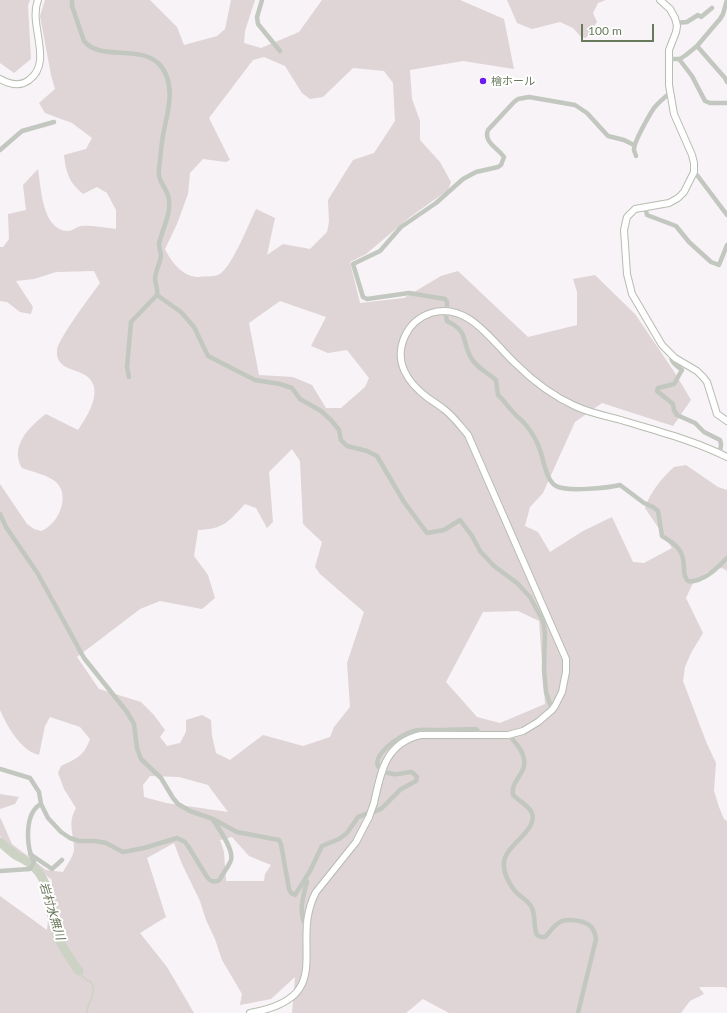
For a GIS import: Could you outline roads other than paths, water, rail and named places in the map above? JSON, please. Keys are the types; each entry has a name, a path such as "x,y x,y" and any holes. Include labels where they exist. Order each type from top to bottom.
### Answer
{"street":[{"path":"0,79 7,83 26,83 36,73 41,59 35,13 38,0"},
{"path":"72,0 72,6 84,41 93,49 146,56 158,63 166,75 169,86 170,102 164,131 158,175 168,193 169,210 160,242 161,257 155,279 157,294 181,312 194,326 208,356 255,380 280,384 292,388 300,399 321,411 331,420 339,430 341,440 347,446 367,451 377,456 404,502 427,532 444,530 460,520 472,536 480,551 494,566 517,583 530,597 542,621 545,634 544,670 546,692 552,710"},
{"path":"262,0 257,17 258,24 280,51"},
{"path":"660,0 673,13 676,23 676,32 669,50 669,85 674,114 692,155 694,172 684,192 678,198 669,204 640,208 632,211 627,217 625,223 627,274 632,294 662,346 671,355 697,371 703,377 707,382 717,414 727,421"},
{"path":"668,59 679,59 697,46 720,19 727,0"},
{"path":"676,23 687,22 698,15 701,18 712,8"},
{"path":"697,46 727,82"},
{"path":"679,59 692,76 705,101 710,103 727,103"},
{"path":"636,156 634,146 654,109 670,93"},
{"path":"634,146 624,140 608,136 587,113 575,105 529,97 518,99 486,133 487,139 504,157 502,165 476,172 463,179 436,202 401,226 380,251 353,264 363,297 367,299 409,293 445,299 447,302 447,321 455,325 464,334 470,357 479,368 496,380 498,395 506,402 513,413 524,423 534,437 548,474 555,486 562,488 606,488 620,485 644,503 653,507 659,514 662,536 674,543 682,553 684,575 688,580 693,581 710,574 727,558"},
{"path":"0,150 22,131 54,122"},
{"path":"694,172 727,215"},
{"path":"645,207 648,215 676,226 689,242 711,262 719,265 727,245"},
{"path":"129,377 127,367 131,322 157,294"},
{"path":"250,1013 284,1002 298,990 304,981 307,963 306,926 309,909 316,892 356,842 370,816 383,770 392,752 402,742 411,738 434,735 508,735 523,731 538,722 552,710 562,692 566,672 566,659 468,435 446,411 411,383 402,367 400,355 403,341 411,326 426,315 446,311 460,314 470,319 516,364 553,395 577,407 674,435 727,457"},
{"path":"671,355 671,361 682,370 674,384 658,388 656,390 673,404 677,415 696,423 704,432 720,440 720,454"},
{"path":"0,514 6,527 38,574 84,658 127,712 134,724 137,748 141,759 161,778 168,791 178,804 195,814 213,819 237,832 279,840 291,893 295,895 322,846 339,839 346,833 358,817 381,809 401,789 415,782 417,779 415,774 412,772 394,774 383,770"},
{"path":"508,735 523,753 525,762 524,768 513,788 513,795 530,810 532,821 529,828 509,849 505,856 505,872 515,891 527,900 533,909 535,931 537,936 545,937 555,926 566,920 583,921 591,925 595,932 596,939 578,1013"},
{"path":"0,769 30,778 39,792 43,811 54,826 61,832 79,841 95,841 110,845 123,852 144,848 177,838 185,842 210,881 218,881 230,861 231,856 213,819"},
{"path":"0,871 30,869 34,862 28,846 30,820 35,808 41,804"},
{"path":"30,854 52,870 62,860"},
{"path":"305,879 307,882 302,915 306,926"}],"waterway":[{"name":"岩村水無川","path":"0,842 31,864 44,880 57,935 67,954 79,971"},
{"name":"岩村水無川","path":"79,971 84,978 91,982 93,988 87,1013"}],"place":[{"name":"檜ホール","path":"483,81"}]}
